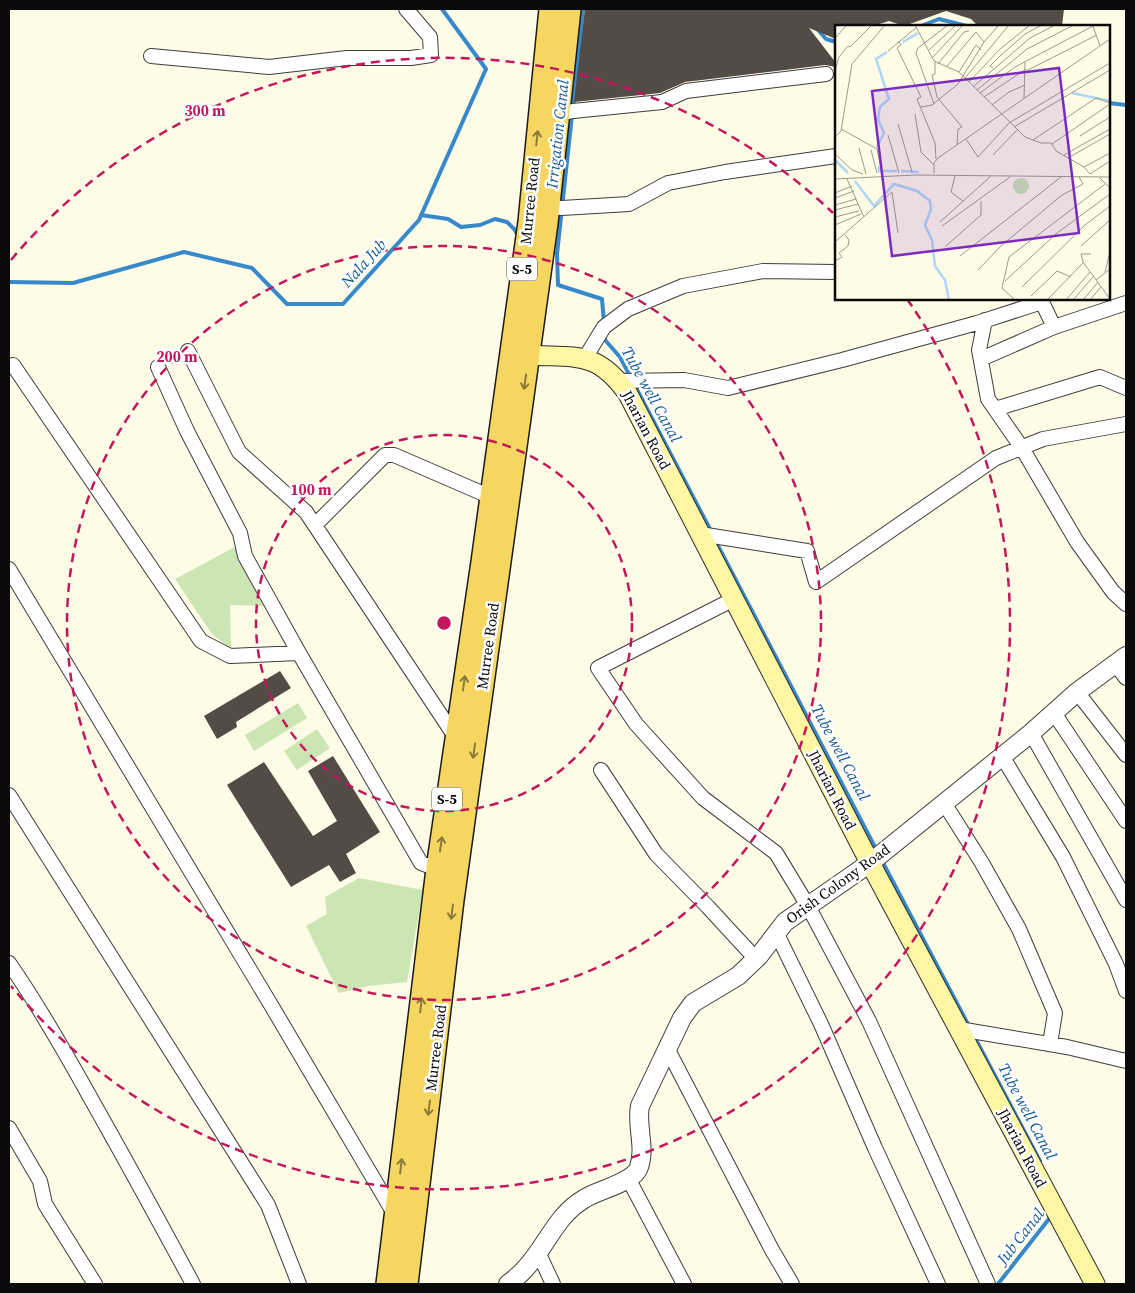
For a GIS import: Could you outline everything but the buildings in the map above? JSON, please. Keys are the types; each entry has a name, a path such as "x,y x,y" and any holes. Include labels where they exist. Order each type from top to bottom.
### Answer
{"main road":[{"name":"Murree Road","path":"387,1284 395,1215 433,982 456,882 491,563 491,497 560,114 554,70 550,9"},
{"name":"Murree Road","path":"542,217 554,70 570,9"},
{"name":"Murree Road","path":"407,1284 433,982 437,870 456,738 491,563 528,355 525,316"},
{"name":"Jharian Road","path":"528,355 585,358 598,363 619,382 628,394 870,863 1095,1284"}],"street":[{"path":"151,56 269,67 347,58 411,58 431,54 430,36 406,9"},
{"path":"560,114 662,102 686,91 826,74"},
{"path":"542,217 562,208 630,204 668,183 725,172 835,156"},
{"path":"585,358 604,327 628,309 683,286 763,271 835,272"},
{"path":"619,382 684,380 728,388 842,360 1042,302 1054,327"},
{"path":"981,359 1054,327 1126,303"},
{"path":"985,320 979,350 988,399 1022,448 1077,542 1113,592 1126,604"},
{"path":"188,351 239,452 306,512 456,738"},
{"path":"13,365 201,642 230,656 299,653"},
{"path":"158,367 187,431 240,533 245,556 421,863 437,870"},
{"path":"995,409 1100,376 1126,388"},
{"path":"700,534 807,551 816,582 996,458 1042,439 1126,424"},
{"path":"315,525 385,455 394,455 491,497"},
{"path":"9,569 266,996 395,1215"},
{"path":"734,599 598,668 636,724 703,798 776,854 808,906 869,1021 988,1284"},
{"name":"Orish Colony Road","path":"628,1178 636,1173 639,1168 638,1117 640,1106 682,1018 693,1003 738,976 756,959 785,922 870,863 1031,733 1077,692 1122,666"},
{"path":"1077,692 1126,755"},
{"path":"1054,713 1126,821"},
{"path":"1031,733 1126,900"},
{"path":"1002,756 1064,857 1116,964 1126,990"},
{"path":"601,770 656,854 756,959"},
{"path":"9,795 268,1205 299,1284"},
{"path":"944,802 982,863 1019,929 1055,1013 1050,1044"},
{"path":"776,932 821,1024 875,1148 938,1284"},
{"path":"9,963 22,981 75,1070 193,1284"},
{"path":"959,1030 1050,1044 1126,1061"},
{"path":"667,1048 772,1250 792,1284"},
{"path":"9,1128 40,1181 45,1204 95,1284"},
{"path":"515,1282 557,1223 575,1205 584,1198 628,1178 684,1284"},
{"path":"538,1252 553,1284"}],"green space":[{"path":"235,547 243,567 268,606 230,605 231,649 212,634 175,579"},
{"path":"298,703 307,718 254,751 245,735"},
{"path":"317,729 330,748 297,770 284,751"},
{"path":"359,878 423,890 407,982 368,986 339,993 306,926 327,914 325,897"}],"waterway":[{"name":"Nala Jub","path":"9,282 73,283 184,252 252,268 287,304 343,304 419,220 486,69 442,9"},
{"name":"Irrigation Canal","path":"573,108 583,9"},
{"name":"Irrigation Canal","path":"924,25 939,19 963,25"},
{"name":"Irrigation Canal","path":"818,30 826,39 835,42"},
{"name":"Irrigation Canal","path":"1110,103 1126,105"},
{"name":"Irrigation Canal","path":"556,253 572,115"},
{"name":"Irrigation Canal","path":"421,215 448,219 461,227 480,225 495,219 507,222 518,236"},
{"name":"Tube well Canal","path":"557,254 558,285 602,299 604,322"},
{"name":"Tube well Canal","path":"605,334 605,340 620,357 631,378"},
{"name":"Tube well Canal","path":"634,384 711,531"},
{"name":"Tube well Canal","path":"715,540 877,851"},
{"name":"Tube well Canal","path":"881,859 970,1028"},
{"name":"Tube well Canal","path":"974,1036 1040,1161"},
{"name":"Jub Canal","path":"998,1284 1052,1215"}]}
